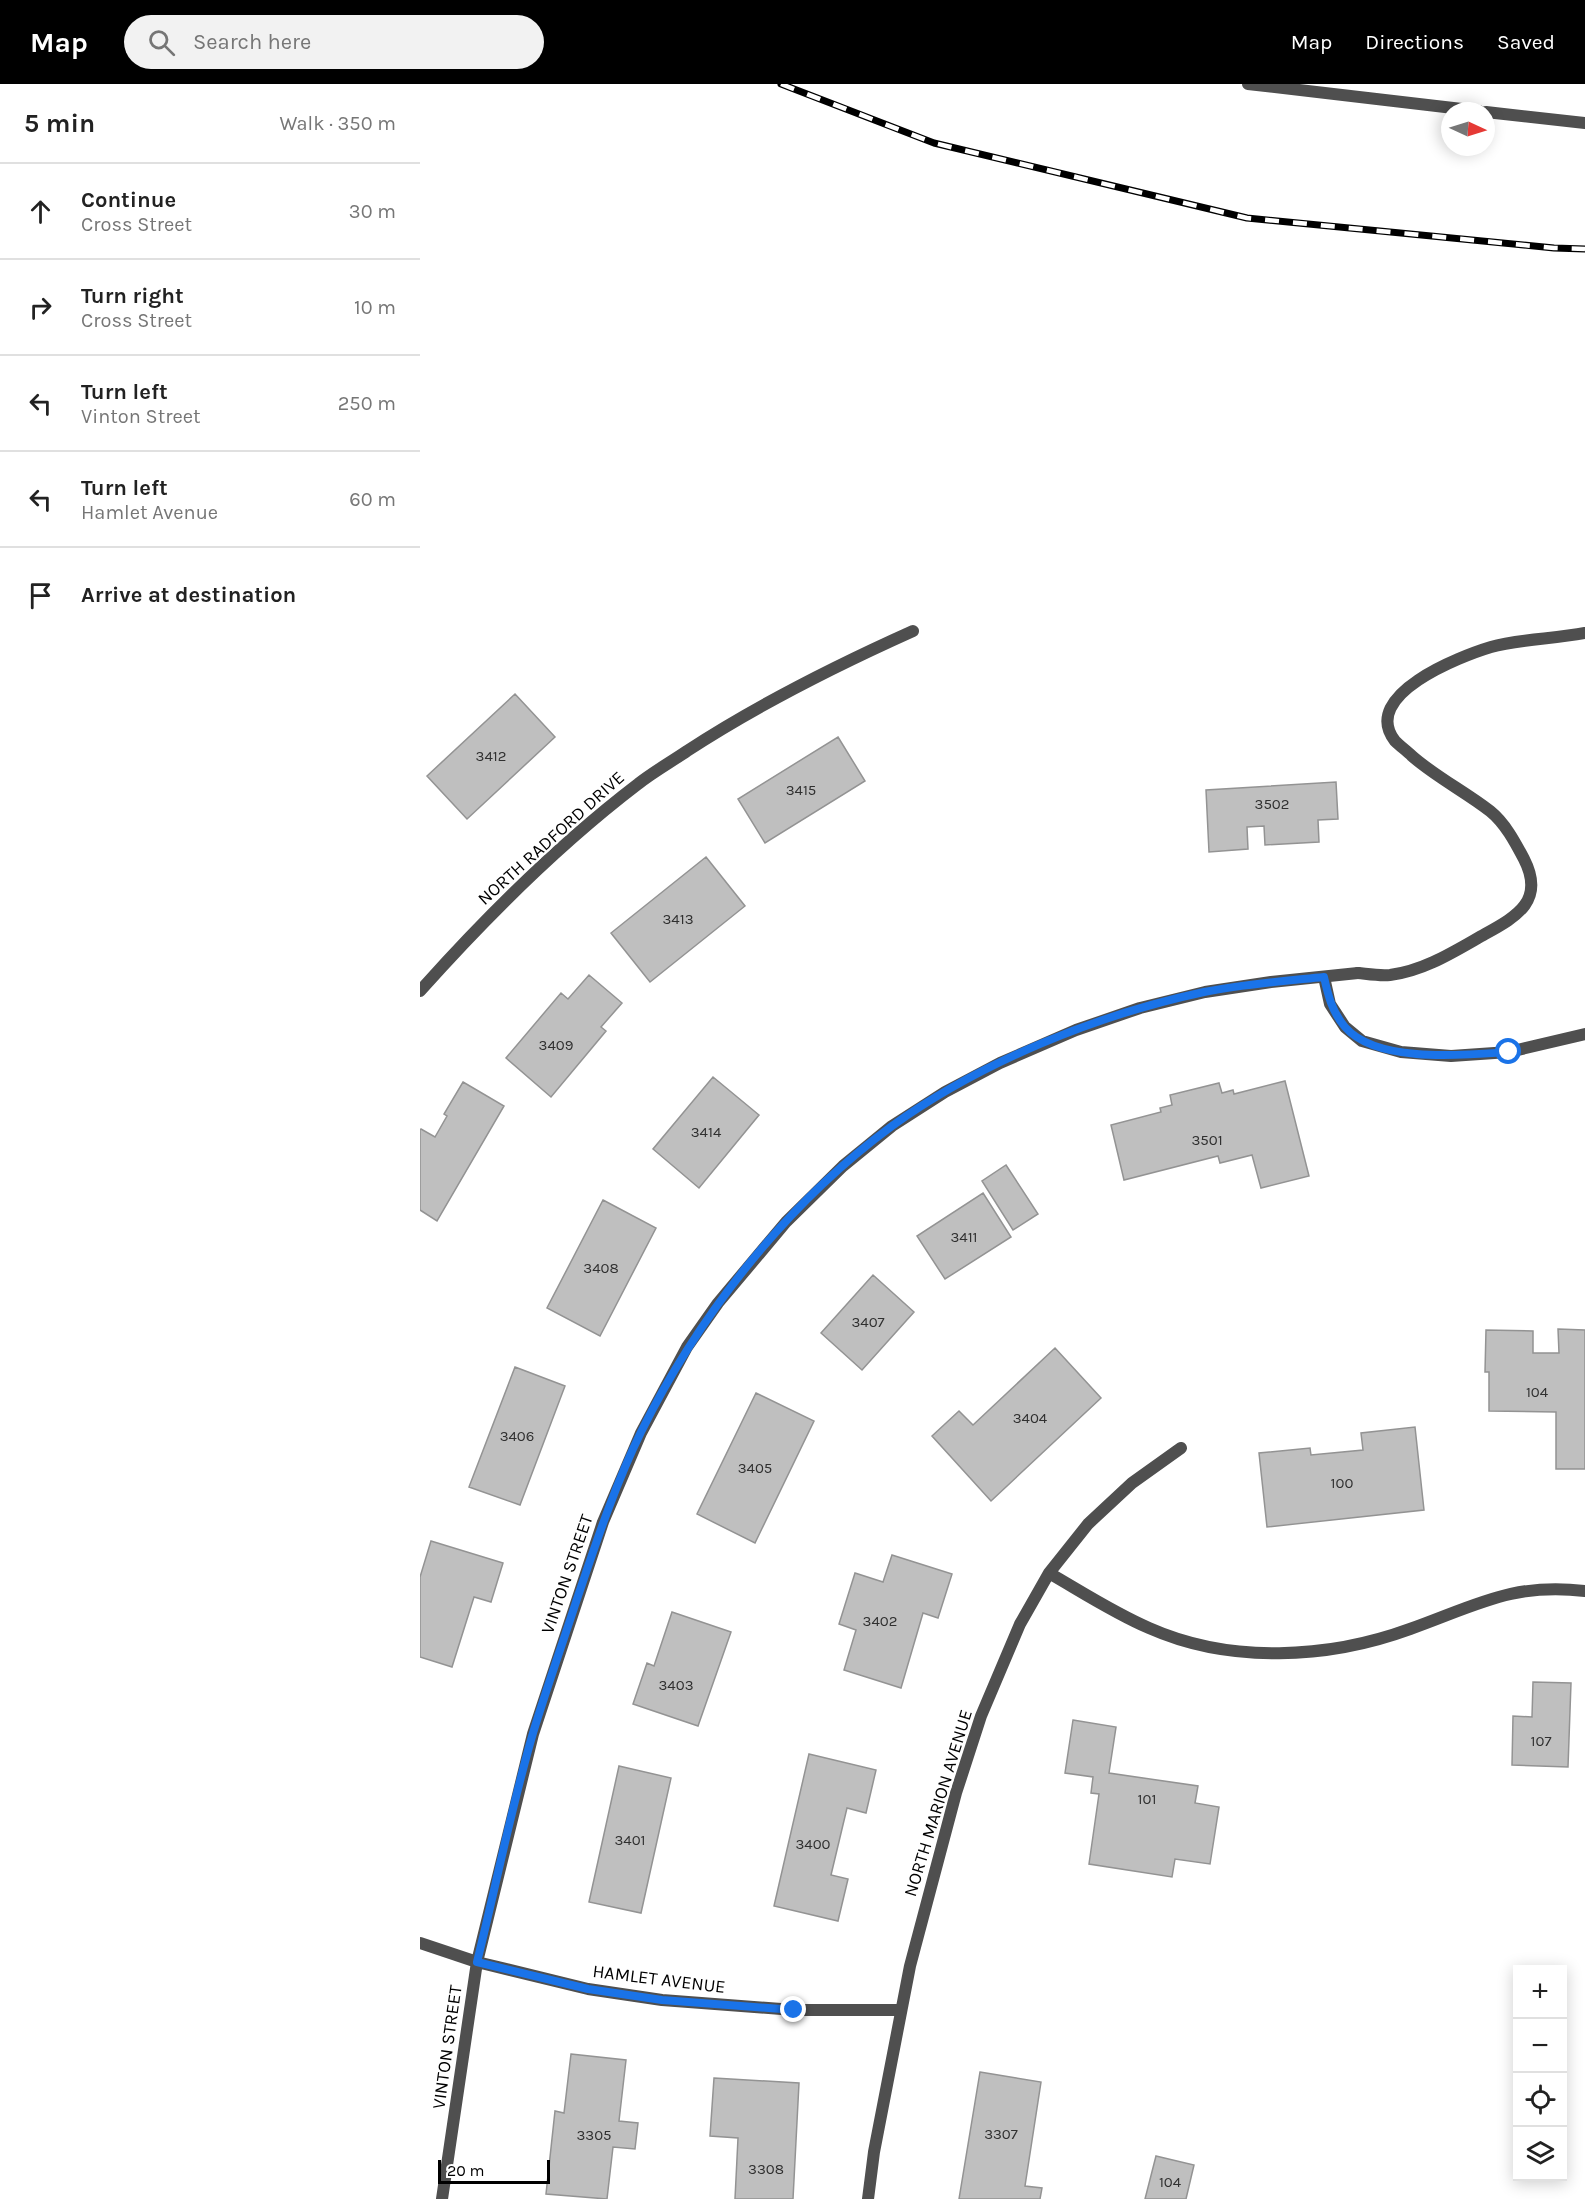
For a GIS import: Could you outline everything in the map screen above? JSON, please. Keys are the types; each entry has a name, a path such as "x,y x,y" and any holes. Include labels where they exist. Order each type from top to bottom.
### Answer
{"street":[{"path":"1248,84 1441,107"},
{"path":"1495,113 1585,123"},
{"name":"NORTH RADFORD DRIVE","path":"420,991 479,926 548,860 639,782 733,721 831,668 913,631"},
{"name":"VINTON STREET","path":"442,2199 477,1962 533,1734 603,1522 641,1433 687,1347 718,1303 786,1222 843,1166 892,1126 945,1092 1000,1063 1076,1030 1140,1008 1205,992 1271,982 1358,974 1388,975 1410,971 1441,959 1512,919 1526,905 1532,887 1530,871 1514,839 1491,812 1434,774 1395,741 1390,731 1389,714 1394,701 1415,682 1452,661 1494,647 1585,633"},
{"path":"1324,977 1330,1004 1345,1027 1362,1041 1401,1052 1450,1056 1509,1052 1585,1035"},
{"name":"NORTH MARION AVENUE","path":"868,2199 874,2152 900,2010 956,1793 981,1716 1020,1624 1049,1573 1102,1510 1132,1483 1181,1448"},
{"path":"1049,1573 1121,1615 1151,1629 1204,1646 1259,1654 1305,1653 1370,1641 1409,1630 1471,1605 1515,1592 1560,1588 1585,1591"},
{"name":"HAMLET AVENUE","path":"420,1943 477,1962 588,1989 662,2000 794,2010 900,2010"}],"building":[{"path":"515,694 555,737 467,819 427,776"},
{"path":"838,737 865,781 765,843 738,799"},
{"path":"1336,782 1338,819 1318,820 1319,842 1265,845 1264,826 1247,827 1248,849 1209,852 1206,790"},
{"path":"706,857 745,906 650,982 611,933"},
{"path":"589,975 622,1003 601,1027 606,1031 551,1097 506,1058 561,993 568,999"},
{"path":"713,1077 759,1115 699,1188 653,1149"},
{"path":"1285,1081 1309,1176 1261,1188 1252,1155 1220,1163 1218,1156 1124,1180 1111,1125 1161,1112 1160,1108 1172,1105 1170,1095 1219,1083 1222,1093 1233,1090 1234,1094"},
{"path":"463,1082 504,1106 437,1221 420,1210 420,1130 435,1137 447,1116 444,1114"},
{"path":"1006,1165 1038,1214 1013,1230 982,1181"},
{"path":"983,1193 1011,1237 945,1279 917,1236"},
{"path":"603,1200 656,1228 600,1336 547,1308"},
{"path":"873,1275 914,1312 862,1370 821,1333"},
{"path":"1558,1329 1585,1330 1585,1469 1556,1469 1556,1412 1489,1411 1489,1372 1485,1372 1486,1330 1533,1331 1533,1353 1559,1353"},
{"path":"1055,1348 1101,1398 991,1501 932,1436 959,1411 973,1425"},
{"path":"515,1367 565,1386 520,1505 469,1487"},
{"path":"756,1393 814,1421 755,1543 697,1514"},
{"path":"1415,1427 1424,1510 1267,1527 1259,1453 1310,1448 1311,1455 1363,1450 1361,1433"},
{"path":"431,1541 503,1563 491,1602 474,1597 452,1667 420,1657 420,1577"},
{"path":"892,1555 952,1574 938,1618 923,1613 901,1688 844,1670 856,1630 839,1624 855,1573 883,1582"},
{"path":"672,1612 731,1632 698,1726 633,1704 647,1663 654,1666"},
{"path":"1533,1682 1571,1683 1568,1767 1512,1765 1513,1716 1532,1717"},
{"path":"1073,1720 1116,1727 1109,1773 1198,1786 1195,1803 1219,1807 1210,1864 1175,1859 1172,1877 1089,1864 1099,1794 1091,1793 1093,1777 1065,1773"},
{"path":"809,1754 876,1770 866,1813 847,1808 831,1875 848,1879 838,1921 774,1906"},
{"path":"619,1766 671,1778 641,1913 589,1902"},
{"path":"571,2054 626,2060 619,2121 638,2123 635,2149 613,2147 607,2199 546,2194 555,2111 564,2113"},
{"path":"980,2072 1041,2082 1025,2186 1042,2188 1040,2199 959,2199"},
{"path":"714,2078 799,2083 793,2199 735,2199 738,2138 710,2136"},
{"path":"1156,2156 1194,2165 1186,2199 1145,2199"}],"railway":[{"path":"781,84 934,143 1247,218 1554,248 1585,249"}],"route":[{"path":"794,2010 662,2000 588,1989 477,1962 533,1734 603,1522 641,1433 687,1347 718,1303 786,1222 843,1166 892,1126 945,1092 1000,1063 1076,1030 1140,1008 1205,992 1324,977 1330,1004 1345,1027 1362,1041 1401,1052 1450,1056 1509,1052"}]}
